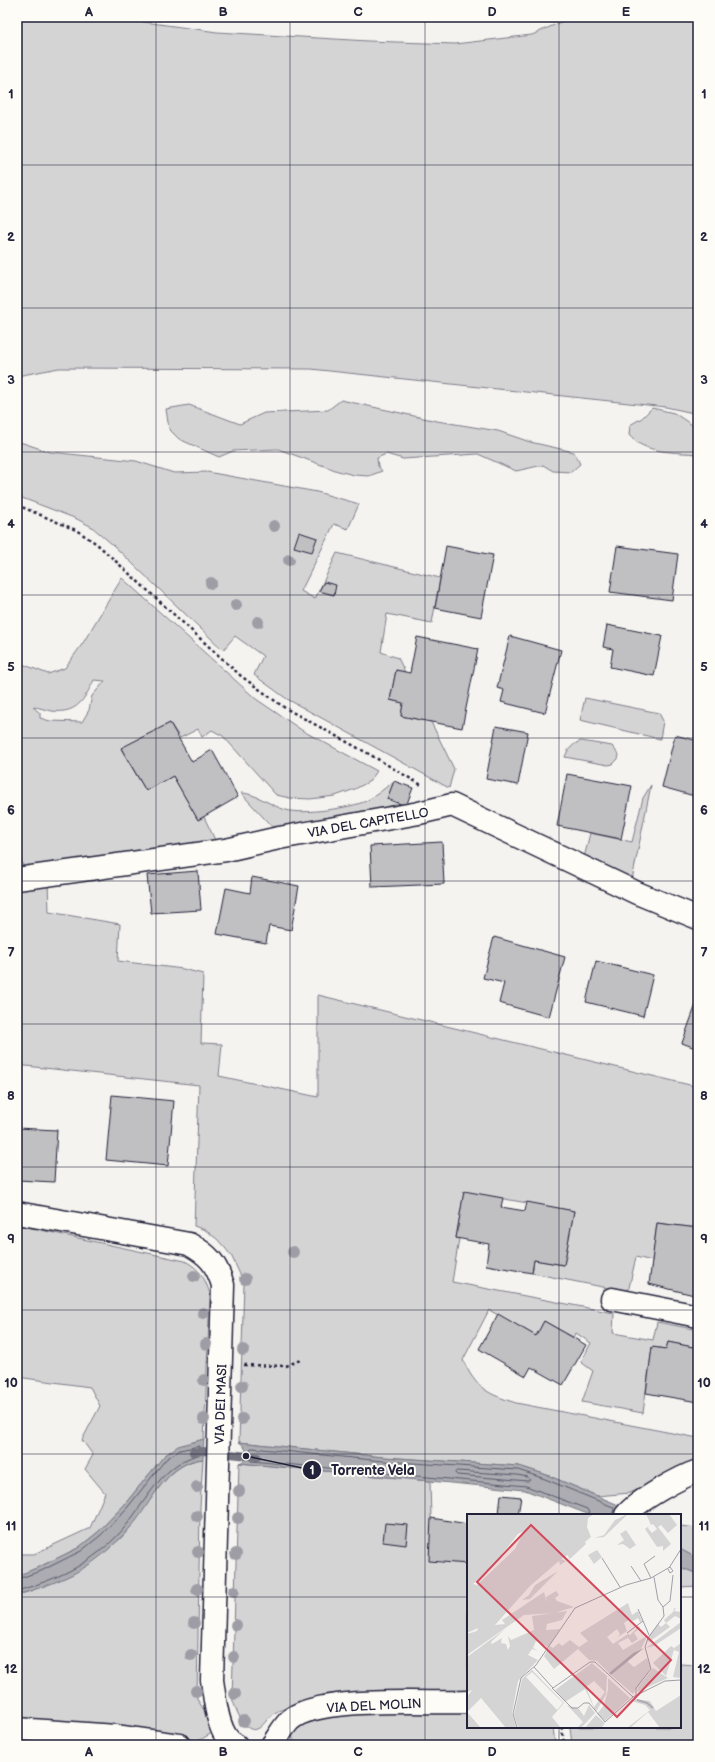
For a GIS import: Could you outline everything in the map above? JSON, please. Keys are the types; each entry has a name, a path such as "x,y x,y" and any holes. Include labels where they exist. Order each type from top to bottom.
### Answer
{"street":[{"name":"VIA DEL CAPITELLO","path":"17,879 210,853 279,838 419,813 452,805"},
{"path":"452,805 637,893 698,918"},
{"name":"VIA DEI MASI","path":"17,1213 183,1243 206,1253 219,1274 223,1285 222,1361 212,1680 218,1716 230,1744"},
{"path":"612,1299 698,1316"},
{"path":"627,1514 639,1503 698,1471"},
{"name":"VIA DEL MOLIN","path":"272,1745 291,1720 314,1709 339,1704 467,1702"},
{"path":"17,1729 115,1736 179,1745"}],"path":[{"path":"17,505 76,530 97,544 241,676 285,708 369,754 452,805"},
{"path":"222,1361 241,1365 286,1366 300,1360"},
{"path":"562,1728 564,1745"}],"shaded area":[{"path":"108,17 217,32 368,41 455,44 532,35 572,17 698,17 698,414 666,407 311,369 59,368 17,376 17,19"},
{"path":"341,400 437,421 498,431 530,442 574,452 580,464 571,472 553,471 543,465 516,471 478,454 403,459 386,454 377,458 378,466 382,471 369,476 354,475 338,471 278,449 233,451 219,457 179,439 169,429 166,409 189,405 240,424 264,413 328,410"},
{"path":"652,408 674,413 698,429 698,454 652,449 643,446 629,435 630,425 642,418"},
{"path":"17,441 50,452 136,461 174,473 207,472 317,492 359,504 348,529 334,524 301,591 315,599 337,553 440,578 432,623 387,614 381,652 398,658 405,672 396,670 390,700 403,703 401,716 431,722 454,769 449,788 287,699 254,675 263,656 235,636 223,650 113,545 92,527 77,519 17,496"},
{"path":"122,578 256,699 303,731 377,771 370,781 355,789 335,796 310,799 290,798 276,795 223,736 212,730 202,737 198,729 180,738 170,723 121,749 146,791 173,776 198,820 204,817 217,844 24,869 17,847 17,662 48,674 65,668 83,643","holes":["94,680 105,681 92,696 89,710 82,722 50,721 40,718 40,713 33,707 52,711 61,711 74,708 87,694"]},
{"path":"585,698 659,713 663,721 660,739 580,720"},
{"path":"581,741 612,746 619,755 618,759 613,764 608,765 565,757 571,747"},
{"path":"394,781 387,799 406,806 274,829 241,793 258,797 286,810 303,812 326,810 359,804 377,794"},
{"path":"651,785 632,880 584,858 590,833 632,842 643,798"},
{"path":"48,881 49,912 120,924 118,961 183,969 203,974 201,1043 222,1044 219,1076 318,1097 318,995 698,1087 698,1228 657,1223 652,1261 636,1257 628,1292 532,1273 534,1260 564,1265 574,1211 464,1192 456,1238 459,1239 452,1282 614,1313 613,1333 653,1340 657,1322 698,1330 698,1348 668,1342 666,1349 652,1347 643,1413 582,1402 593,1371 581,1362 591,1343 576,1333 573,1337 544,1321 536,1336 489,1310 463,1360 478,1384 490,1393 506,1400 698,1438 698,1461 630,1493 597,1496 547,1475 519,1466 383,1457 239,1442 244,1283 232,1257 226,1249 217,1239 205,1230 194,1226 199,1085 17,1065 17,891"},
{"path":"17,1225 185,1261 195,1267 201,1274 210,1294 204,1439 176,1448 164,1456 124,1505 98,1532 78,1548 17,1576 17,1554 34,1554 90,1528 105,1493 85,1469 93,1455 82,1440 100,1406 90,1387 17,1377"},
{"path":"203,1459 200,1507 197,1699 209,1719 212,1733 200,1740 17,1725 17,1595 31,1591 120,1539 166,1479 177,1469 189,1462"},
{"path":"239,1463 430,1481 431,1518 467,1563 467,1695 293,1706 275,1713 257,1729 248,1728 244,1724 232,1698"},
{"path":"681,1526 698,1528 698,1559 681,1550"},
{"path":"681,1567 698,1574 698,1586 681,1587"},
{"path":"681,1664 698,1665 698,1745 572,1745 570,1728 681,1728"},
{"path":"467,1709 467,1728 553,1728 555,1745 297,1745 292,1736 298,1726 314,1719 329,1715"}],"water":[{"path":"204,1439 203,1459 191,1462 172,1474 156,1492 136,1521 102,1555 72,1575 17,1595 17,1576 78,1548 98,1532 124,1505 164,1456 178,1446"},
{"path":"239,1442 383,1457 519,1466 547,1475 621,1506 615,1514 587,1514 525,1490 239,1463 244,1461 247,1452 243,1445"},
{"path":"681,1550 698,1559 698,1574 681,1567"}],"building":[{"path":"299,532 317,538 312,552 294,547"},
{"path":"446,546 493,555 481,617 435,608"},
{"path":"617,546 678,554 672,600 610,592"},
{"path":"324,582 336,585 334,595 319,591"},
{"path":"607,625 662,636 654,676 610,667 613,649 603,647"},
{"path":"510,636 561,650 545,713 501,702 504,690 497,688"},
{"path":"417,637 478,649 462,728 401,716 403,703 390,700 396,670 410,673"},
{"path":"698,657 698,677 694,676"},
{"path":"170,723 192,762 212,750 238,797 198,820 173,776 146,791 121,748"},
{"path":"496,726 528,732 518,785 486,779"},
{"path":"675,735 698,741 698,797 662,787"},
{"path":"567,774 632,786 621,839 557,826"},
{"path":"394,781 413,788 406,806 387,799"},
{"path":"442,842 444,884 372,887 370,846"},
{"path":"198,871 201,910 151,913 147,875"},
{"path":"252,877 299,886 291,930 269,926 266,943 217,934 226,888 250,893"},
{"path":"494,937 565,957 549,1017 499,1003 504,983 483,978"},
{"path":"596,961 653,975 643,1016 586,1002"},
{"path":"698,999 698,1049 682,1043"},
{"path":"112,1095 174,1101 168,1166 106,1160"},
{"path":"17,1128 57,1130 54,1182 17,1180"},
{"path":"464,1191 503,1198 501,1207 525,1211 527,1202 574,1211 564,1265 534,1260 532,1273 486,1265 489,1244 456,1238"},
{"path":"657,1223 698,1228 698,1296 649,1284"},
{"path":"498,1314 536,1336 544,1321 586,1345 563,1385 531,1367 526,1376 479,1349"},
{"path":"668,1342 698,1348 698,1402 646,1393 652,1347 666,1349"},
{"path":"501,1495 521,1497 518,1514 499,1514"},
{"path":"431,1518 467,1524 467,1564 429,1561"},
{"path":"385,1523 408,1525 406,1545 383,1542"}],"waterway":[{"path":"193,1452 203,1451 257,1457"}],"place":[{"name":"Torrente Vela","path":"246,1456"}]}
